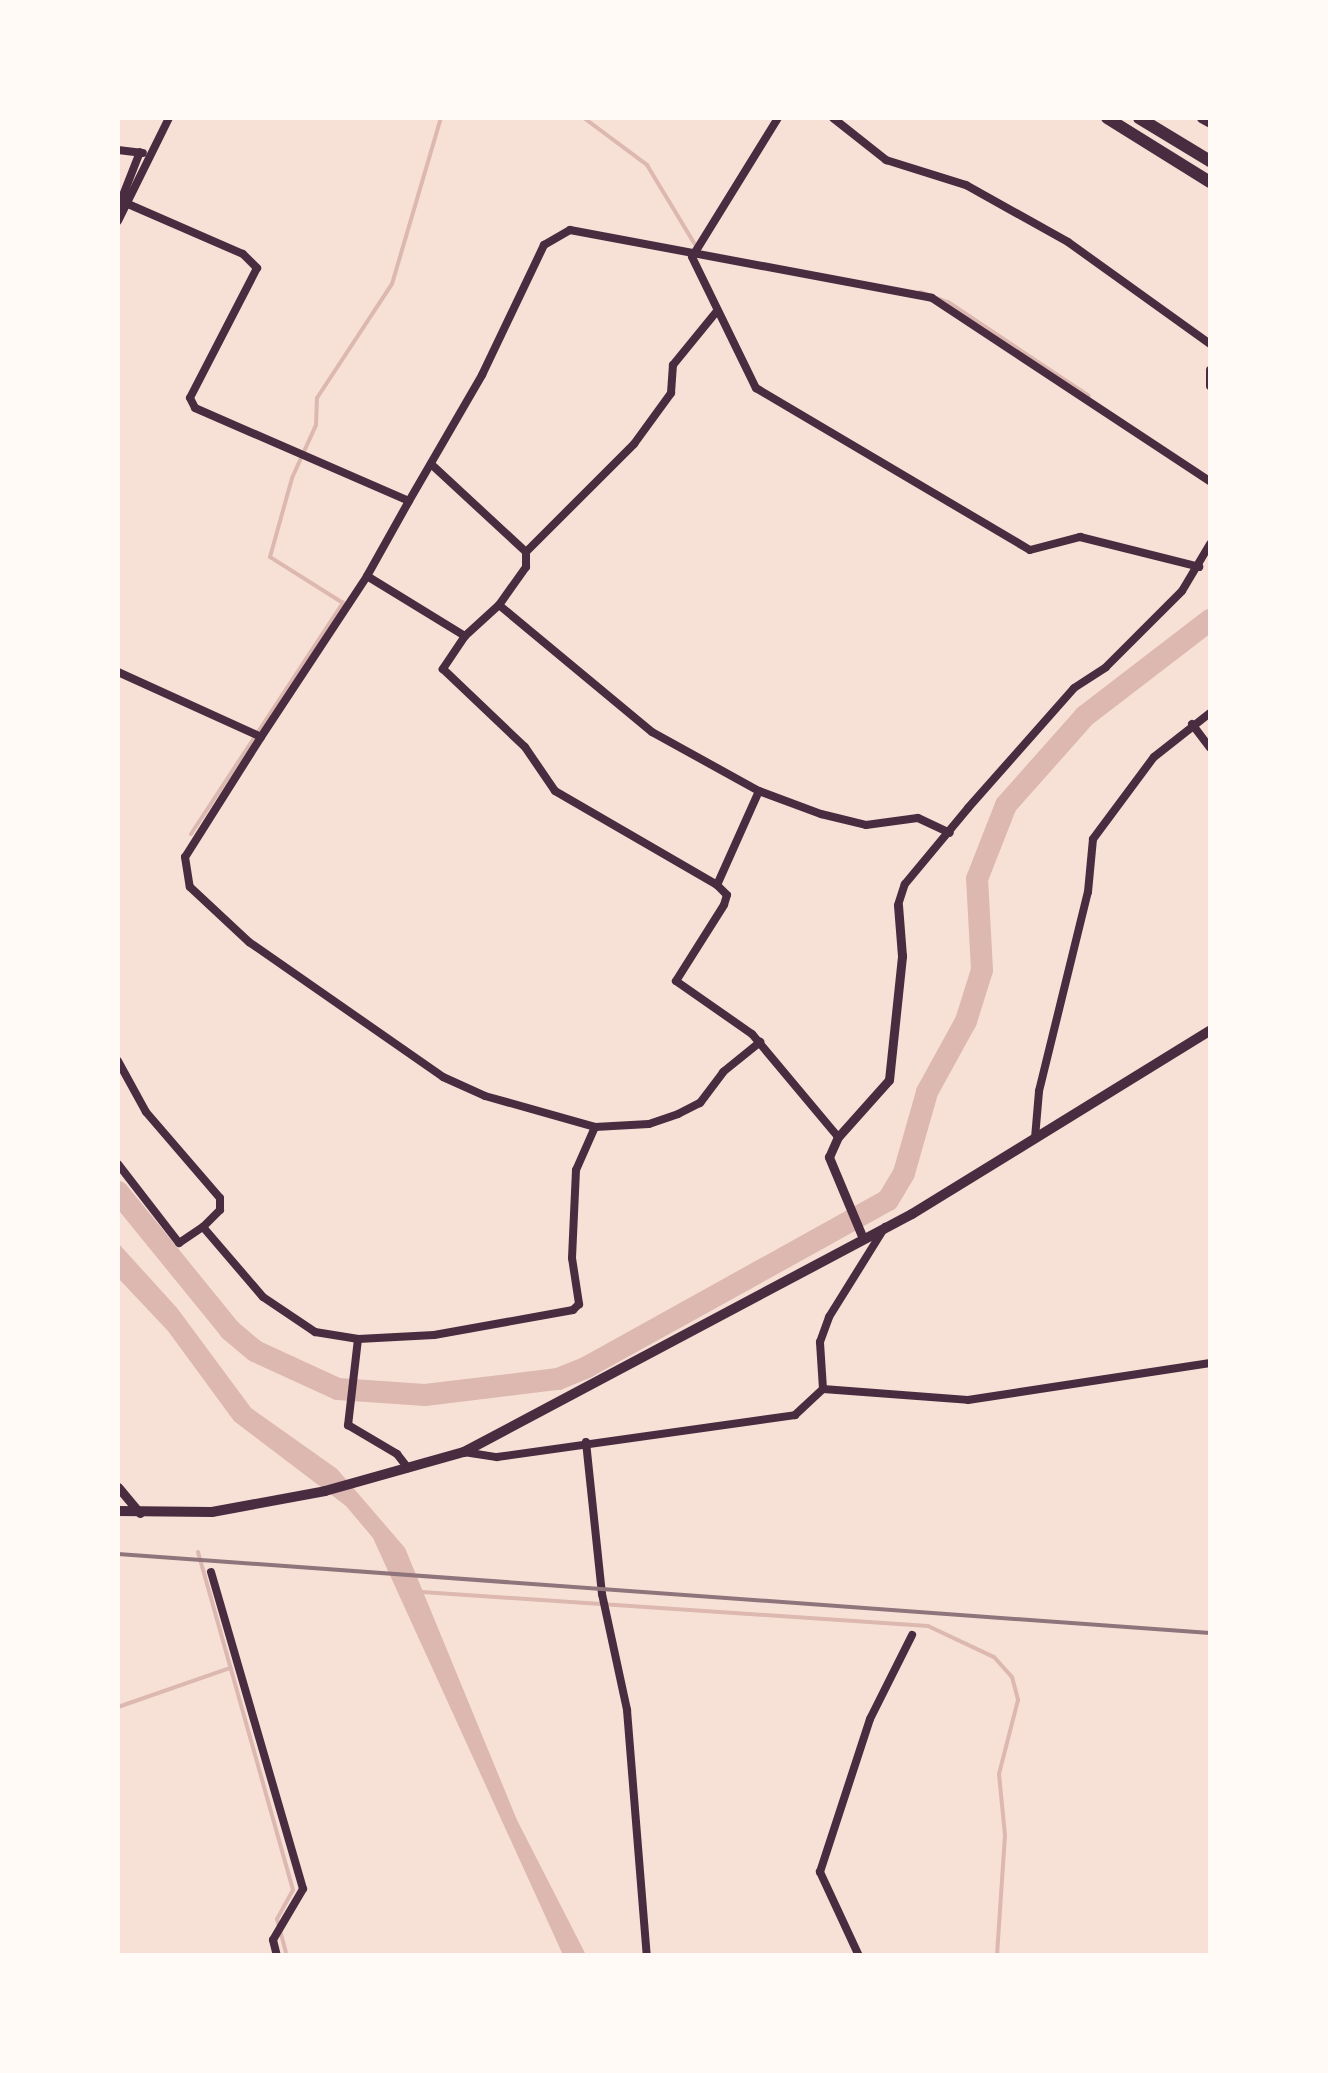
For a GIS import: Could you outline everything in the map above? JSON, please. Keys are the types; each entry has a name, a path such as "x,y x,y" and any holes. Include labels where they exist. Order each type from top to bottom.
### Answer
{"highway":[{"path":"1107,118 1210,182"},
{"path":"1140,118 1210,162"}],"main road":[{"path":"118,1511 212,1512 325,1491 464,1452 861,1233 886,1227 1035,1141 1210,1031"}],"street":[{"path":"118,208 144,153 169,118"},
{"path":"692,257 778,118"},
{"path":"833,118 886,160 966,186 1080,248 1210,344"},
{"path":"1201,118 1210,122"},
{"path":"118,150 144,153"},
{"path":"118,221 128,204 144,153"},
{"path":"128,204 254,261 256,268 190,398 195,408 410,501"},
{"path":"760,1042 689,1109 650,1124 595,1127 485,1096 443,1076 249,942 190,887 185,858 367,576 432,464 551,236 570,230 692,257 942,302 1210,481"},
{"path":"692,257 756,388 1018,545 1041,548 1080,537 1199,567"},
{"path":"717,311 673,365 671,393 634,444 526,552 526,567 499,605 464,636 443,669 525,746 556,791 717,884 728,895 676,981 760,1042 838,1137"},
{"path":"1210,370 1210,386"},
{"path":"432,464 526,552"},
{"path":"861,1233 830,1157 838,1137 889,1080 902,956 898,905 905,884 1074,688 1113,660 1199,567 1210,544"},
{"path":"367,576 464,636"},
{"path":"499,605 652,732 759,791 842,820 880,824 907,816 950,833"},
{"path":"118,672 261,737"},
{"path":"1035,1141 1039,1091 1088,892 1093,840 1154,757 1210,713"},
{"path":"1192,724 1210,748"},
{"path":"717,884 759,791"},
{"path":"118,1062 146,1112 220,1198 220,1210 179,1244 118,1164"},
{"path":"203,1227 282,1312 327,1337 434,1335 574,1310 579,1304 572,1258 576,1170 595,1127"},
{"path":"823,1389 820,1342 829,1318 886,1227"},
{"path":"358,1338 349,1406 352,1432 398,1454 408,1469"},
{"path":"464,1452 497,1457 794,1415 823,1389 968,1400 1210,1363"},
{"path":"586,1442 600,1576 627,1710 648,1956"},
{"path":"118,1488 140,1514"},
{"path":"212,1572 304,1889 273,1940 278,1956"},
{"path":"859,1956 820,1872 870,1720 912,1635"}],"shaded area":[{"path":"118,1243 177,1308 251,1408 337,1469 405,1548 517,1820 586,1955 563,1955 373,1538 346,1506 234,1421 168,1331 118,1278"}],"waterway":[{"path":"191,834 343,603 270,557 292,478 316,425 317,398 392,284 441,118"},
{"path":"584,118 647,165 697,248"},
{"path":"920,292 948,302 1089,396"},
{"path":"118,1192 230,1330 255,1351 338,1389 425,1395 558,1379 587,1367 888,1200 904,1173 927,1092 966,1021 982,970 977,879 1006,805 1085,716 1210,620"},
{"path":"198,1552 293,1890 277,1919 287,1956"},
{"path":"422,1592 928,1626 994,1657 1012,1677 1018,1700 999,1774 1005,1835 997,1956"},
{"path":"118,1707 230,1668"}],"railway":[{"path":"118,1554 1210,1633"}]}
